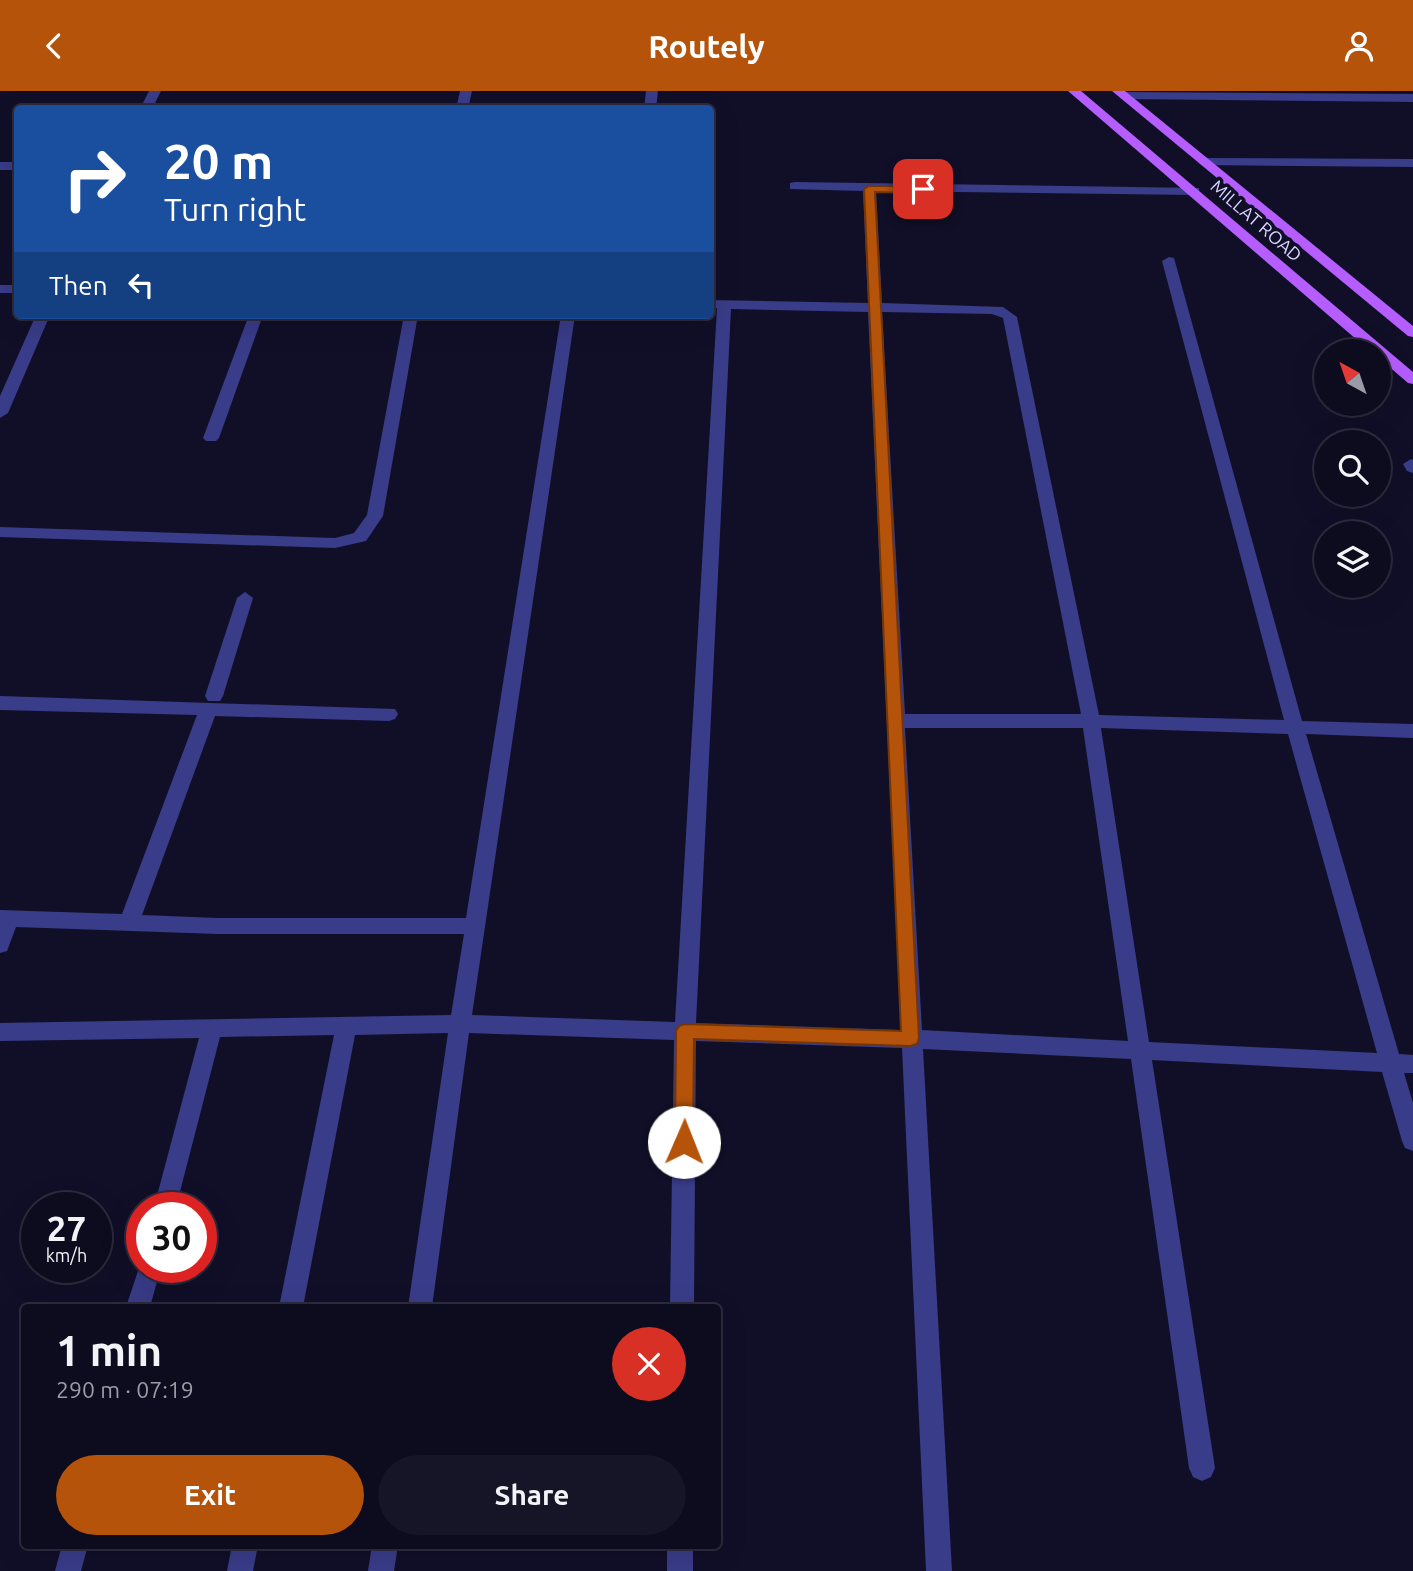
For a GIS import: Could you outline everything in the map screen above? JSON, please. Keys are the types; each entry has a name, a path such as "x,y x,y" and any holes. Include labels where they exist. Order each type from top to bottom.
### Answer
{"main road":[{"name":"MILLAT ROAD","path":"1074,91 1413,380"},
{"name":"MILLAT ROAD","path":"1121,94 1413,333"}],"street":[{"path":"1121,94 1413,98"},
{"path":"1205,162 1413,163"},
{"path":"796,186 1194,191"},
{"path":"869,189 939,1571"},
{"path":"1169,261 1295,729 1402,1064 1413,1141"},
{"path":"682,1304 685,1031 717,304 1003,311 1010,317 1091,721 1202,1468"},
{"path":"0,413 41,319"},
{"path":"211,438 255,319"},
{"path":"0,532 335,543 360,537 375,516 410,319"},
{"path":"420,1304 460,1024 567,319"},
{"path":"129,923 211,703 245,598"},
{"path":"0,703 211,703 389,714"},
{"path":"896,721 1091,721 1413,731"},
{"path":"0,945 5,918 218,926 476,926"},
{"path":"0,1032 460,1024 910,1038 1402,1064"},
{"path":"169,1192 212,1027"},
{"path":"292,1304 346,1027"},
{"path":"139,1304 145,1283"},
{"path":"68,1571 74,1549"},
{"path":"240,1571 244,1549"},
{"path":"381,1571 384,1549"},
{"path":"680,1549 680,1571"}],"route":[{"path":"684,1142 685,1031 910,1038 869,189 923,189"}]}
